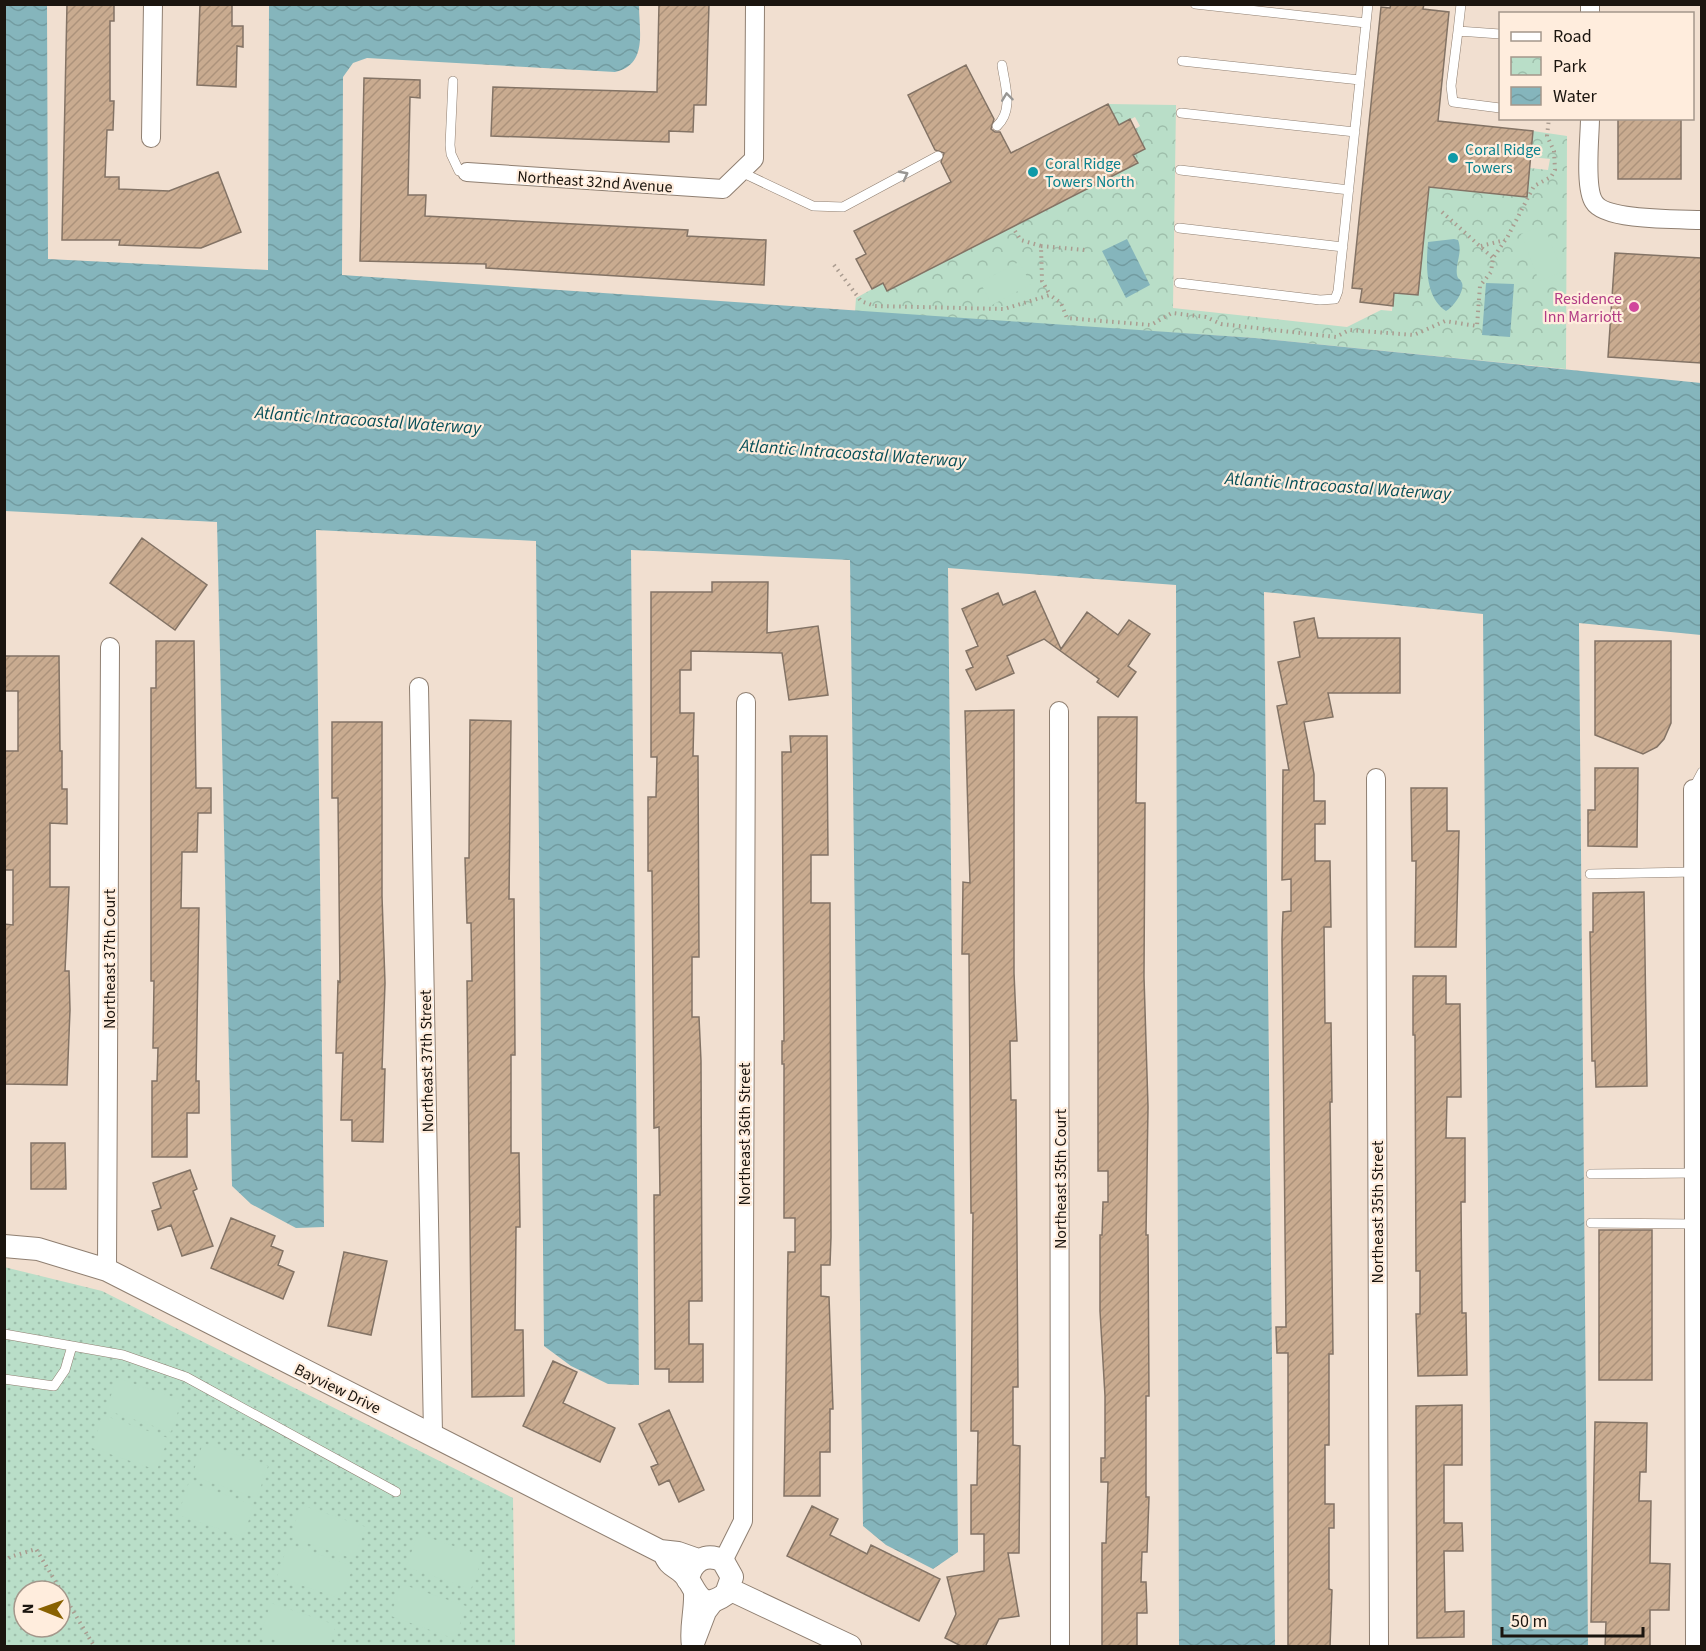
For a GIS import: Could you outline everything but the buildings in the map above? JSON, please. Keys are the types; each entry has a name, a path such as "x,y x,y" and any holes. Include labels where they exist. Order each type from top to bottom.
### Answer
{"street":[{"path":"151,138 153,4"},
{"path":"741,172 754,159 755,4"},
{"path":"1590,120 1590,186 1593,202 1605,212 1619,215 1701,220"},
{"name":"Northeast 32nd Avenue","path":"467,172 723,189 741,172"},
{"name":"Northeast 37th Court","path":"107,1270 110,647"},
{"name":"Northeast 37th Street","path":"419,687 433,1434"},
{"name":"Northeast 36th Street","path":"723,1561 743,1521 746,702"},
{"name":"Northeast 35th Court","path":"1059,711 1060,1647"},
{"name":"Northeast 35th Street","path":"1376,778 1379,1647"},
{"path":"1693,789 1695,1647"},
{"name":"Bayview Drive","path":"4,1246 38,1249 107,1270 664,1553 678,1553 703,1599 723,1594 850,1647"},
{"name":"Bayview Drive","path":"693,1577 711,1557 723,1561"},
{"path":"693,1647 707,1612 723,1594 731,1571 723,1561"},
{"path":"693,1577 694,1608 689,1634 693,1647"}],"lane":[{"path":"1194,4 1366,23"},
{"path":"1179,283 1330,301 1335,299 1343,247 1368,4"},
{"path":"1461,4 1451,86 1453,102 1499,108"},
{"path":"1458,31 1499,34"},
{"path":"1182,60 1360,80"},
{"path":"997,126 1005,118 1008,107 1002,65"},
{"path":"453,81 451,154 459,171 467,172"},
{"path":"1181,114 1355,132"},
{"path":"741,172 813,206 843,207 938,156"},
{"path":"1180,170 1349,190"},
{"path":"1179,228 1343,247"},
{"path":"1693,789 1701,772"},
{"path":"1590,874 1693,872"},
{"path":"1591,1174 1694,1173"},
{"path":"1591,1223 1694,1224"},
{"path":"4,1334 123,1355 186,1377 396,1492"},
{"path":"4,1379 54,1386 66,1370 72,1346"}],"path":[{"path":"1041,246 1042,281 1050,295 1061,303 1067,318 1151,325 1172,313 1206,317 1221,324 1336,338 1349,330 1414,335 1445,321 1477,326 1480,286 1491,272 1493,258 1506,240 1534,186 1545,181 1555,170 1554,152 1547,136 1549,120"},
{"path":"1442,212 1466,237 1493,258"},
{"path":"1015,231 1021,240 1041,246 1085,250"},
{"path":"1480,246 1506,240"},
{"path":"834,265 861,301 875,306 1004,309 1050,295"},
{"path":"4,1562 10,1557 36,1549 94,1647"}],"green space":[{"path":"1108,104 1176,105 1173,308 1347,327 1381,310 1392,311 1394,293 1429,187 1527,197 1530,168 1548,170 1550,159 1531,157 1533,131 1567,136 1566,369 1255,338 855,312 856,298 883,283 1137,162 1133,155 1145,148 1135,129 1140,126 1135,117 1119,125"},
{"path":"1544,225 1562,272 1539,281 1521,234"},
{"path":"1019,262 1031,284 992,305 980,282"},
{"path":"4,1267 102,1291 513,1498 515,1646 5,1646"},
{"path":"117,1378 182,1400 171,1432 106,1410"},
{"path":"103,1415 168,1438 157,1470 92,1448"},
{"path":"203,1443 268,1466 257,1498 192,1476"},
{"path":"189,1482 254,1505 243,1537 178,1515"},
{"path":"301,1505 366,1527 354,1559 290,1537"},
{"path":"418,1534 483,1556 471,1589 406,1567"},
{"path":"288,1544 353,1566 342,1599 277,1577"},
{"path":"401,1584 466,1606 455,1639 391,1616"},
{"path":"271,1603 336,1625 329,1646 293,1646 260,1635"}],"water":[{"name":"Atlantic Intracoastal Waterway","path":"4,5 47,5 48,259 268,270 269,5 639,5 640,36 637,54 626,68 615,72 367,58 353,63 343,77 342,275 1255,338 1701,383 1701,635 1579,623 1588,1646 1492,1646 1483,614 1264,592 1275,1646 1179,1646 1176,585 948,568 958,1552 933,1569 886,1545 863,1526 850,560 631,550 639,1385 608,1384 571,1366 544,1346 536,541 316,530 324,1227 296,1228 251,1204 232,1186 217,522 5,511"},
{"path":"1127,239 1150,285 1126,298 1102,251"},
{"path":"1458,240 1459,245 1457,275 1461,281 1462,290 1458,299 1446,311 1434,298 1428,280 1428,242"},
{"path":"1486,283 1514,284 1510,337 1482,335"}],"place":[{"name":"Coral Ridge Towers","path":"1453,158"},
{"name":"Coral Ridge Towers North","path":"1033,172"},
{"name":"Residence Inn Marriott","path":"1634,307"}]}
